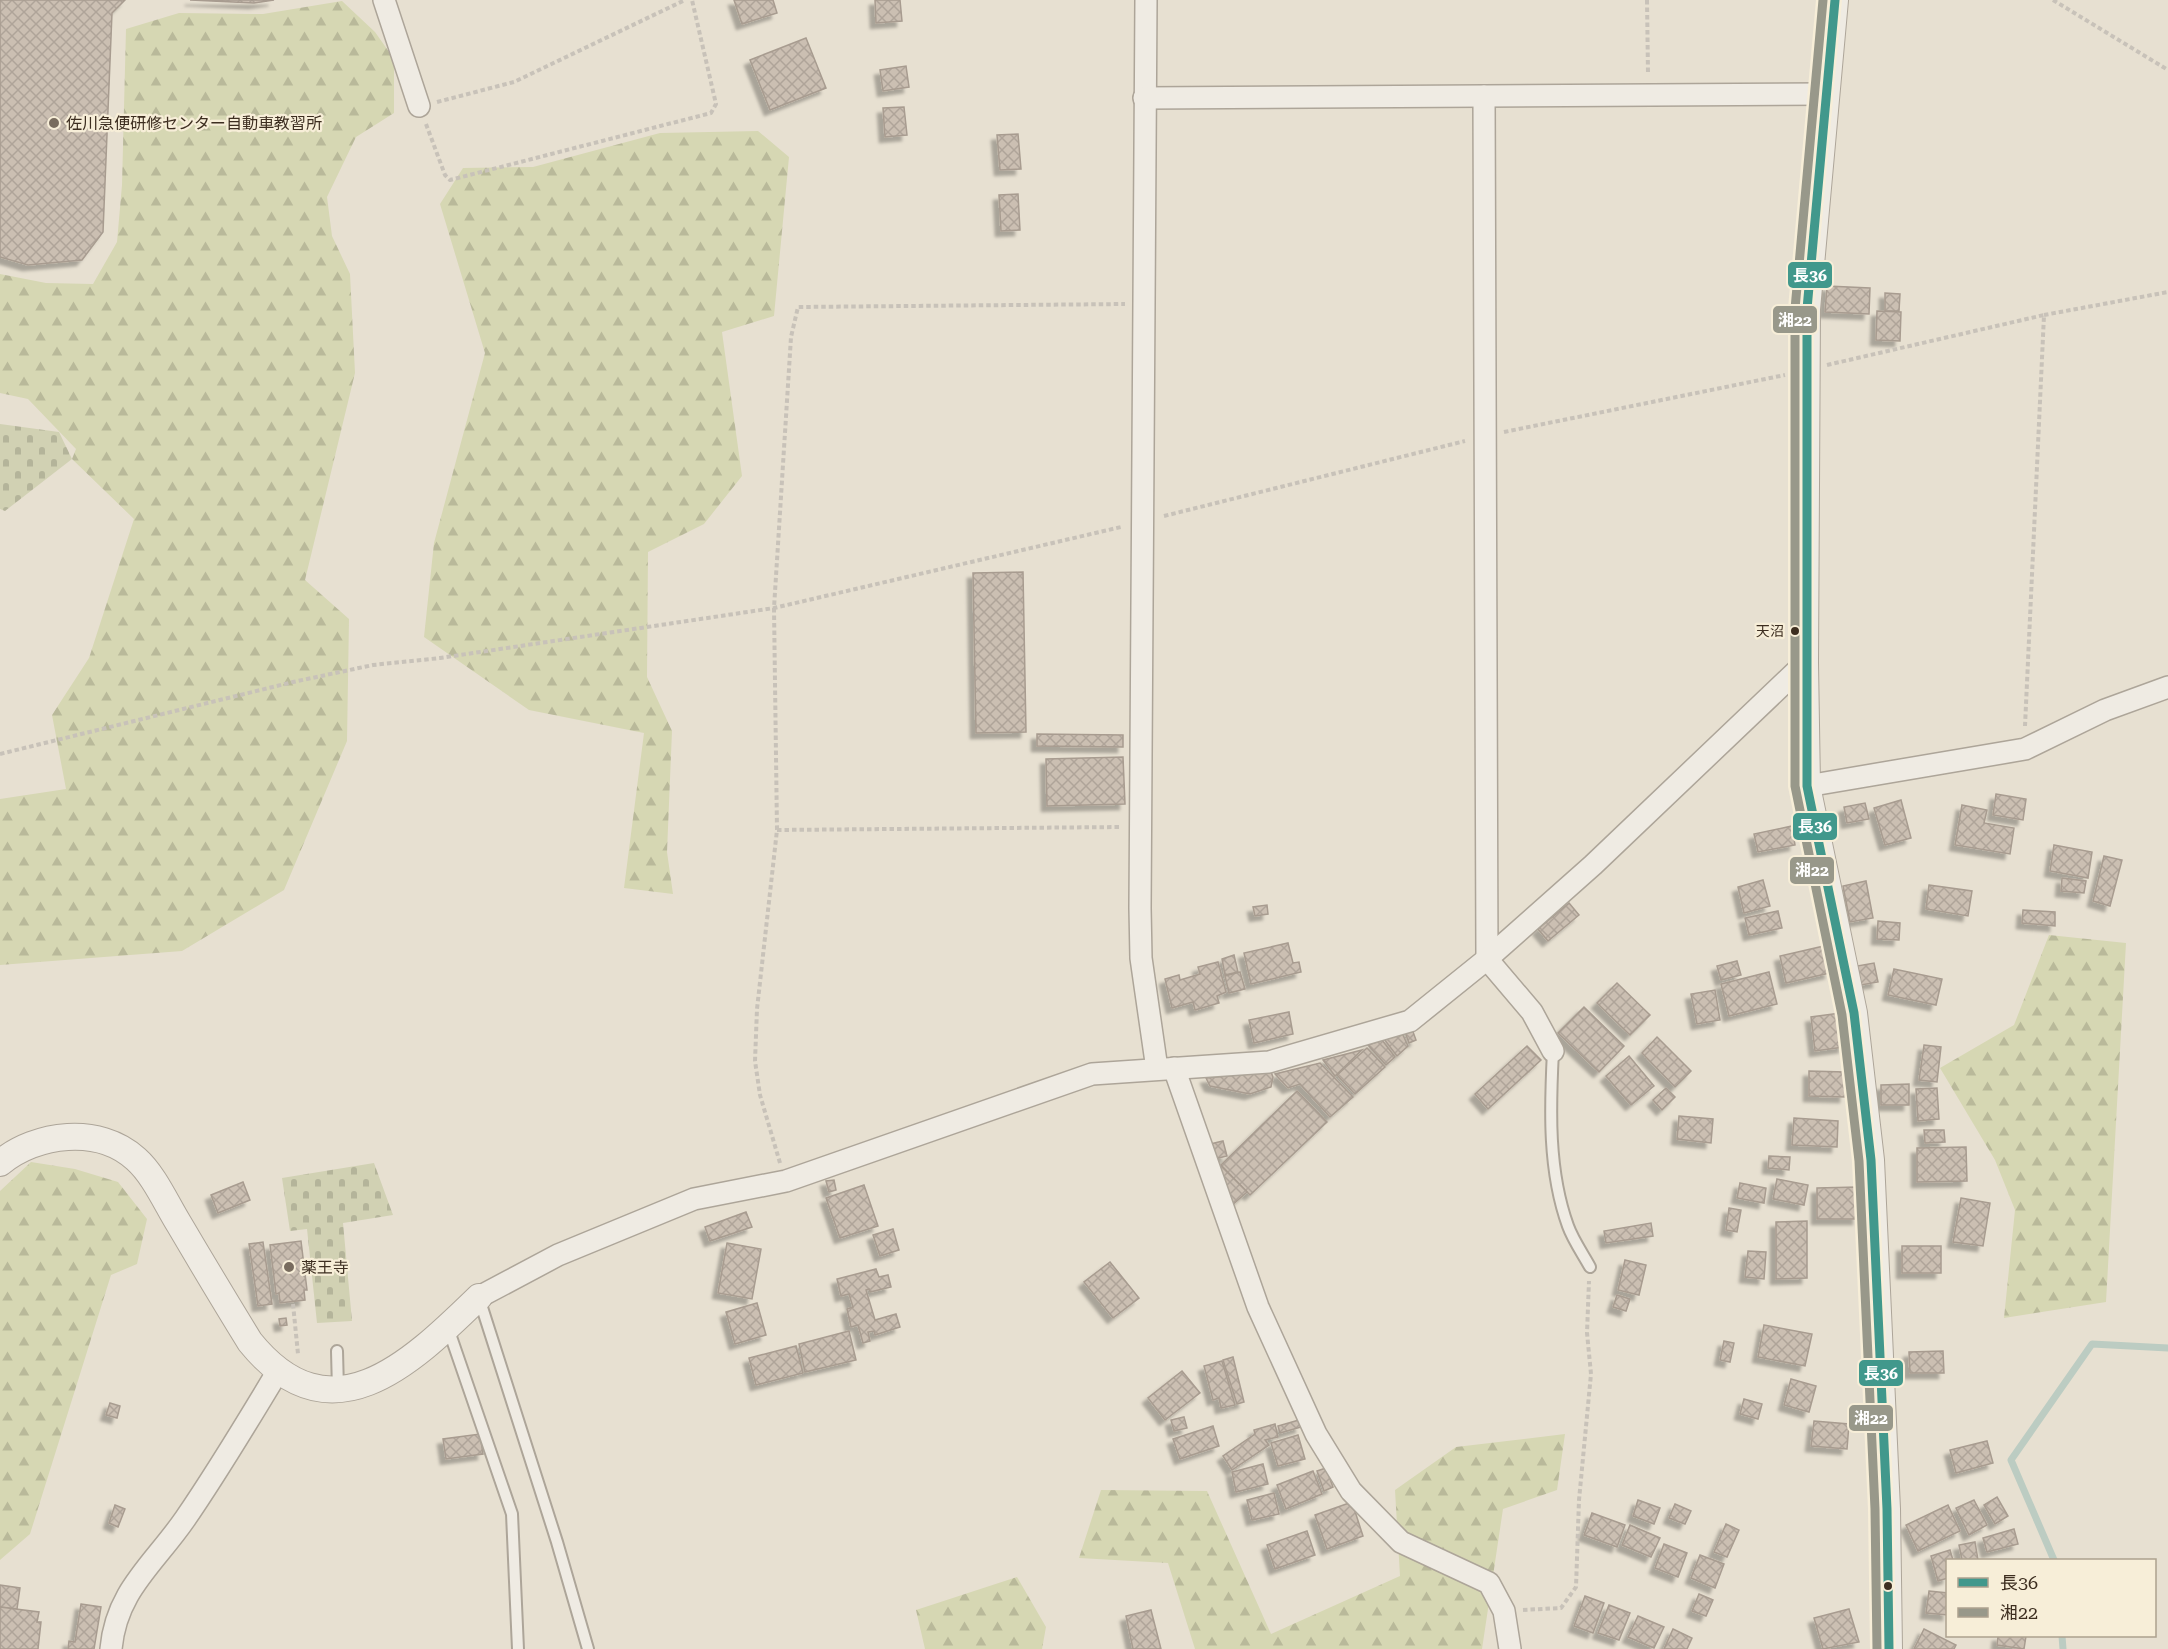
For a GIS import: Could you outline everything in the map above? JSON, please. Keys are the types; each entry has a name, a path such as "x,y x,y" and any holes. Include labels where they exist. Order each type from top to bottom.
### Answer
{"street":[{"path":"384,0 419,106"},
{"path":"1146,0 1142,304 1141,958 1166,1068 1258,1307 1322,1444 1352,1491 1401,1542 1489,1583 1504,1611 1510,1649"},
{"path":"1835,0 1807,309 1805,663 1807,786 1854,1013 1871,1160 1887,1509 1889,1649"},
{"path":"1144,98 1825,93"},
{"path":"1484,96 1487,959 1532,1012 1553,1051"},
{"path":"0,1163 25,1146 56,1138 84,1137 116,1144 137,1159 160,1191 250,1342 289,1364 306,1386 338,1390 368,1384 398,1367 448,1327 478,1297 558,1255 694,1199 786,1181 1092,1074 1269,1062 1410,1021 1487,959 1593,865 1805,663"},
{"path":"1807,786 2025,749 2105,710 2168,687"},
{"path":"111,1649 113,1629 122,1603 134,1582 184,1521 289,1364"}],"lane":[{"path":"1553,1051 1551,1138 1558,1182 1568,1227 1590,1267"},
{"path":"478,1297 557,1542 588,1649"},
{"path":"448,1327 512,1514 518,1649"},
{"path":"337,1351 338,1390"}],"path":[{"path":"685,0 514,82 419,106 445,175 450,180 711,113 716,104 692,0"},
{"path":"1647,0 1648,95"},
{"path":"2053,0 2168,70"},
{"path":"0,754 293,681 373,665 440,658 774,608 1142,522 1485,436 1806,370 2044,315 2168,292"},
{"path":"786,1181 760,1095 755,1061 757,1009 777,831 774,608 791,337 798,307 1142,304"},
{"path":"2025,749 2028,616 2044,315"},
{"path":"777,831 1141,827"},
{"path":"1504,1611 1561,1608 1576,1587 1579,1500 1590,1374 1587,1332 1590,1267"},
{"path":"289,1364 293,1304"}],"green space":[{"path":"342,1 375,32 394,59 394,113 356,137 327,197 332,236 350,274 355,373 305,580 349,619 347,741 284,890 182,951 0,965 0,799 66,789 52,715 89,658 134,519 72,459 76,449 28,399 0,393 0,274 46,283 93,284 117,242 122,185 126,29 179,13 263,14"},
{"path":"758,131 789,157 774,316 722,332 742,476 704,524 648,552 647,677 672,731 667,852 673,894 624,888 644,733 529,710 424,637 434,543 485,353 440,204 463,168 533,167 660,133"},
{"path":"0,424 59,432 72,459 5,511 0,509"},
{"path":"2049,935 2126,943 2106,1302 2004,1318 2015,1210 1995,1160 1940,1068 2014,1025"},
{"path":"31,1162 75,1169 118,1182 147,1219 137,1264 111,1275 30,1534 0,1560 0,1191"},
{"path":"374,1163 393,1215 343,1223 352,1321 317,1323 307,1229 290,1231 282,1178"},
{"path":"1565,1434 1557,1490 1503,1509 1482,1649 1195,1649 1168,1563 1079,1558 1101,1490 1207,1491 1271,1634 1400,1576 1395,1490 1456,1447"},
{"path":"1017,1577 1046,1627 1042,1649 925,1649 916,1610"}],"building":[{"name":"佐川急便研修センター自動車教習所","path":"0,0 125,0 112,13 103,232 82,260 28,265 0,257"},
{"path":"190,0 274,0 254,3"},
{"path":"734,0 773,0 777,13 742,24"},
{"path":"875,0 900,0 902,21 876,23"},
{"path":"806,38 826,88 770,110 750,60"},
{"path":"906,66 909,87 883,91 880,70"},
{"path":"904,107 907,135 885,137 883,108"},
{"path":"1018,134 1021,169 1000,170 997,135"},
{"path":"1018,194 1020,230 1001,231 999,195"},
{"path":"1827,286 1870,288 1869,314 1825,312"},
{"path":"1885,293 1900,294 1899,311 1885,311"},
{"path":"1877,311 1901,312 1900,341 1876,340"},
{"path":"1023,572 1026,732 976,733 973,573"},
{"path":"1037,734 1123,735 1123,747 1037,746"},
{"path":"1123,757 1125,804 1047,806 1046,759"},
{"path":"1996,794 2026,799 2023,820 1993,815"},
{"path":"1901,800 1911,838 1885,845 1874,808"},
{"path":"1865,803 1869,819 1847,823 1844,807"},
{"path":"1962,805 1987,810 1984,823 2014,828 2010,854 1955,845"},
{"path":"1792,826 1795,845 1758,852 1754,834"},
{"path":"2054,845 2092,852 2088,878 2050,871"},
{"path":"2104,856 2122,860 2110,906 2093,901"},
{"path":"2062,878 2086,881 2084,893 2061,891"},
{"path":"1763,880 1770,906 1744,913 1738,887"},
{"path":"1866,881 1873,918 1850,922 1843,886"},
{"path":"1929,885 1972,891 1968,916 1926,909"},
{"path":"1569,903 1579,915 1548,941 1538,929"},
{"path":"1267,905 1268,914 1255,916 1253,907"},
{"path":"2023,910 2055,912 2055,926 2022,923"},
{"path":"1778,911 1782,928 1749,935 1745,918"},
{"path":"1878,921 1900,923 1899,940 1877,939"},
{"path":"1288,943 1293,963 1299,962 1301,972 1251,984 1244,953"},
{"path":"1824,946 1830,973 1786,983 1780,956"},
{"path":"1234,955 1238,972 1225,975 1222,959"},
{"path":"1737,961 1741,975 1721,980 1717,966"},
{"path":"1218,962 1226,992 1217,996 1219,1003 1195,1010 1193,1002 1172,1008 1165,979 1179,975 1180,980 1200,974 1198,967"},
{"path":"1874,963 1878,982 1861,985 1857,966"},
{"path":"1894,969 1942,979 1936,1005 1888,995"},
{"path":"1240,972 1245,989 1229,993 1225,976"},
{"path":"1769,972 1777,1004 1729,1016 1721,984"},
{"path":"1617,983 1650,1015 1630,1035 1597,1003"},
{"path":"1715,990 1720,1020 1697,1024 1691,994"},
{"path":"1584,1007 1624,1046 1599,1072 1558,1033"},
{"path":"1289,1012 1293,1034 1254,1043 1249,1020"},
{"path":"1840,1013 1844,1047 1815,1051 1811,1017"},
{"path":"1412,1029 1416,1040 1409,1043 1405,1032"},
{"path":"1402,1033 1408,1046 1397,1056 1384,1039"},
{"path":"1657,1037 1691,1071 1675,1087 1642,1053"},
{"path":"1382,1040 1395,1057 1386,1065 1368,1045"},
{"path":"1924,1045 1941,1047 1937,1082 1919,1080"},
{"path":"1527,1046 1541,1060 1488,1109 1475,1094"},
{"path":"1367,1048 1385,1067 1355,1094 1337,1075"},
{"path":"1362,1050 1335,1076 1323,1060"},
{"path":"1629,1056 1654,1086 1631,1105 1606,1076"},
{"path":"1320,1063 1353,1097 1330,1117 1300,1084 1288,1088 1275,1074"},
{"path":"1809,1071 1845,1072 1845,1097 1809,1096"},
{"path":"1271,1072 1273,1077 1271,1087 1250,1094 1210,1086 1206,1078"},
{"path":"1909,1084 1909,1105 1881,1105 1881,1085"},
{"path":"1666,1088 1675,1097 1662,1110 1653,1100"},
{"path":"1937,1088 1939,1119 1918,1121 1916,1089"},
{"path":"1297,1091 1327,1122 1250,1195 1221,1165"},
{"path":"1679,1116 1713,1119 1711,1143 1677,1139"},
{"path":"1794,1118 1838,1121 1837,1147 1792,1145"},
{"path":"1924,1130 1944,1130 1945,1142 1925,1143"},
{"path":"1223,1141 1227,1156 1214,1159 1210,1144"},
{"path":"1966,1147 1967,1181 1917,1182 1917,1148"},
{"path":"1769,1156 1790,1157 1789,1170 1768,1168"},
{"path":"1221,1166 1247,1192 1230,1207 1219,1167"},
{"path":"1777,1179 1808,1185 1804,1205 1773,1199"},
{"path":"834,1180 836,1190 829,1192 826,1181"},
{"path":"243,1182 250,1200 218,1213 211,1195"},
{"path":"1740,1183 1766,1188 1764,1203 1737,1198"},
{"path":"864,1185 878,1226 840,1238 826,1198"},
{"path":"1857,1187 1858,1219 1817,1219 1817,1188"},
{"path":"1961,1198 1990,1203 1983,1246 1953,1242"},
{"path":"1729,1208 1741,1210 1737,1232 1726,1230"},
{"path":"746,1212 752,1227 710,1241 705,1227"},
{"path":"1807,1221 1807,1278 1776,1279 1776,1222"},
{"path":"1651,1223 1653,1236 1606,1243 1604,1231"},
{"path":"893,1229 899,1250 880,1256 873,1235"},
{"name":"薬王寺","path":"301,1241 307,1290 304,1290 305,1300 280,1303 279,1293 276,1294 270,1245"},
{"path":"263,1242 272,1304 258,1306 249,1244"},
{"path":"727,1243 761,1249 752,1299 718,1293"},
{"path":"1902,1246 1941,1246 1941,1273 1902,1273"},
{"path":"1748,1251 1766,1252 1764,1279 1745,1277"},
{"path":"1625,1260 1646,1265 1639,1295 1618,1290"},
{"path":"1110,1262 1139,1298 1113,1318 1084,1282"},
{"path":"876,1269 879,1277 888,1275 891,1287 870,1292 869,1289 866,1290 875,1320 896,1314 900,1327 875,1335 874,1331 868,1332 870,1341 863,1343 858,1325 851,1327 847,1309 853,1307 849,1294 841,1296 837,1279"},
{"path":"1617,1295 1630,1299 1626,1311 1613,1307"},
{"path":"757,1303 766,1335 735,1344 726,1312"},
{"path":"286,1318 287,1325 280,1326 279,1319"},
{"path":"1764,1325 1812,1334 1805,1366 1758,1357"},
{"path":"849,1331 856,1360 805,1372 799,1344"},
{"path":"1724,1341 1734,1343 1730,1362 1720,1360"},
{"path":"796,1346 803,1373 756,1385 749,1358"},
{"path":"1943,1351 1944,1373 1910,1373 1909,1352"},
{"path":"1233,1357 1244,1402 1237,1404 1223,1360"},
{"path":"1222,1361 1235,1405 1221,1408 1219,1398 1213,1400 1204,1366"},
{"path":"1182,1371 1200,1393 1165,1420 1148,1398"},
{"path":"1791,1379 1816,1386 1809,1412 1784,1405"},
{"path":"1744,1399 1762,1404 1758,1419 1740,1414"},
{"path":"110,1403 120,1406 117,1418 106,1415"},
{"path":"1184,1417 1187,1428 1174,1431 1171,1420"},
{"path":"1299,1420 1301,1427 1280,1433 1278,1426"},
{"path":"1814,1421 1849,1424 1847,1449 1811,1446"},
{"path":"1275,1424 1278,1437 1265,1440 1269,1445 1232,1470 1223,1456 1255,1434 1254,1430"},
{"path":"1213,1426 1219,1446 1180,1459 1173,1439"},
{"path":"480,1434 483,1454 446,1459 443,1439"},
{"path":"1298,1435 1305,1459 1278,1466 1271,1443"},
{"path":"1987,1441 1993,1463 1956,1473 1950,1450"},
{"path":"1263,1464 1268,1484 1236,1492 1232,1472"},
{"path":"1326,1468 1333,1487 1324,1491 1317,1471"},
{"path":"1313,1471 1322,1494 1286,1509 1277,1485"},
{"path":"1274,1493 1279,1514 1252,1520 1247,1500"},
{"path":"1997,1497 2008,1516 1995,1524 1984,1505"},
{"path":"1638,1500 1660,1508 1654,1524 1633,1516"},
{"path":"1974,1500 1987,1525 1969,1535 1956,1508"},
{"path":"1352,1502 1363,1536 1327,1549 1315,1515"},
{"path":"1675,1504 1691,1511 1685,1524 1669,1518"},
{"path":"115,1505 125,1509 118,1527 109,1523"},
{"path":"1948,1505 1960,1531 1918,1551 1906,1525"},
{"path":"1592,1513 1625,1525 1617,1547 1584,1535"},
{"path":"1726,1524 1739,1530 1727,1557 1714,1552"},
{"path":"1630,1525 1660,1538 1651,1557 1622,1545"},
{"path":"2014,1529 2018,1544 1987,1552 1983,1538"},
{"path":"1307,1531 1315,1555 1275,1569 1267,1545"},
{"path":"1975,1542 1978,1559 1962,1559 1959,1545"},
{"path":"1664,1544 1687,1553 1678,1577 1655,1568"},
{"path":"1950,1550 1953,1559 1946,1559 1946,1579 1938,1581 1931,1556"},
{"path":"1700,1555 1724,1564 1715,1588 1691,1578"},
{"path":"0,1585 20,1588 17,1609 0,1607"},
{"path":"1929,1591 1946,1593 1946,1615 1926,1613"},
{"path":"1699,1594 1713,1600 1706,1616 1692,1611"},
{"path":"1585,1596 1604,1603 1593,1633 1574,1626"},
{"path":"81,1604 101,1607 94,1649 68,1649 69,1641 75,1642"},
{"path":"1609,1605 1630,1613 1619,1640 1598,1633"},
{"path":"0,1607 39,1612 37,1622 41,1622 38,1649 0,1649"},
{"path":"1849,1609 1859,1642 1823,1649 1814,1618"},
{"path":"1151,1610 1161,1649 1133,1649 1126,1616"},
{"path":"1638,1616 1664,1627 1654,1648 1628,1637"},
{"path":"1673,1629 1692,1638 1687,1649 1664,1649"},
{"path":"1924,1629 1956,1645 1954,1649 1914,1649"},
{"path":"1998,1637 2026,1637 2024,1649 1997,1645"}],"waterway":[{"path":"2054,1559 2011,1460 2092,1344 2168,1348"},
{"path":"2062,1637 2063,1649"}],"transit line":[{"name":"湘22","path":"1823,0 1795,309 1795,786 1842,1015 1859,1161 1875,1509 1877,1649"},
{"name":"長36","path":"1835,0 1807,309 1807,786 1854,1013 1871,1160 1887,1509 1889,1649"}],"place":[{"name":"佐川急便研修センター自動車教習所","path":"54,123"},
{"name":"天沼","path":"1795,631"},
{"name":"薬王寺","path":"289,1267"}]}
